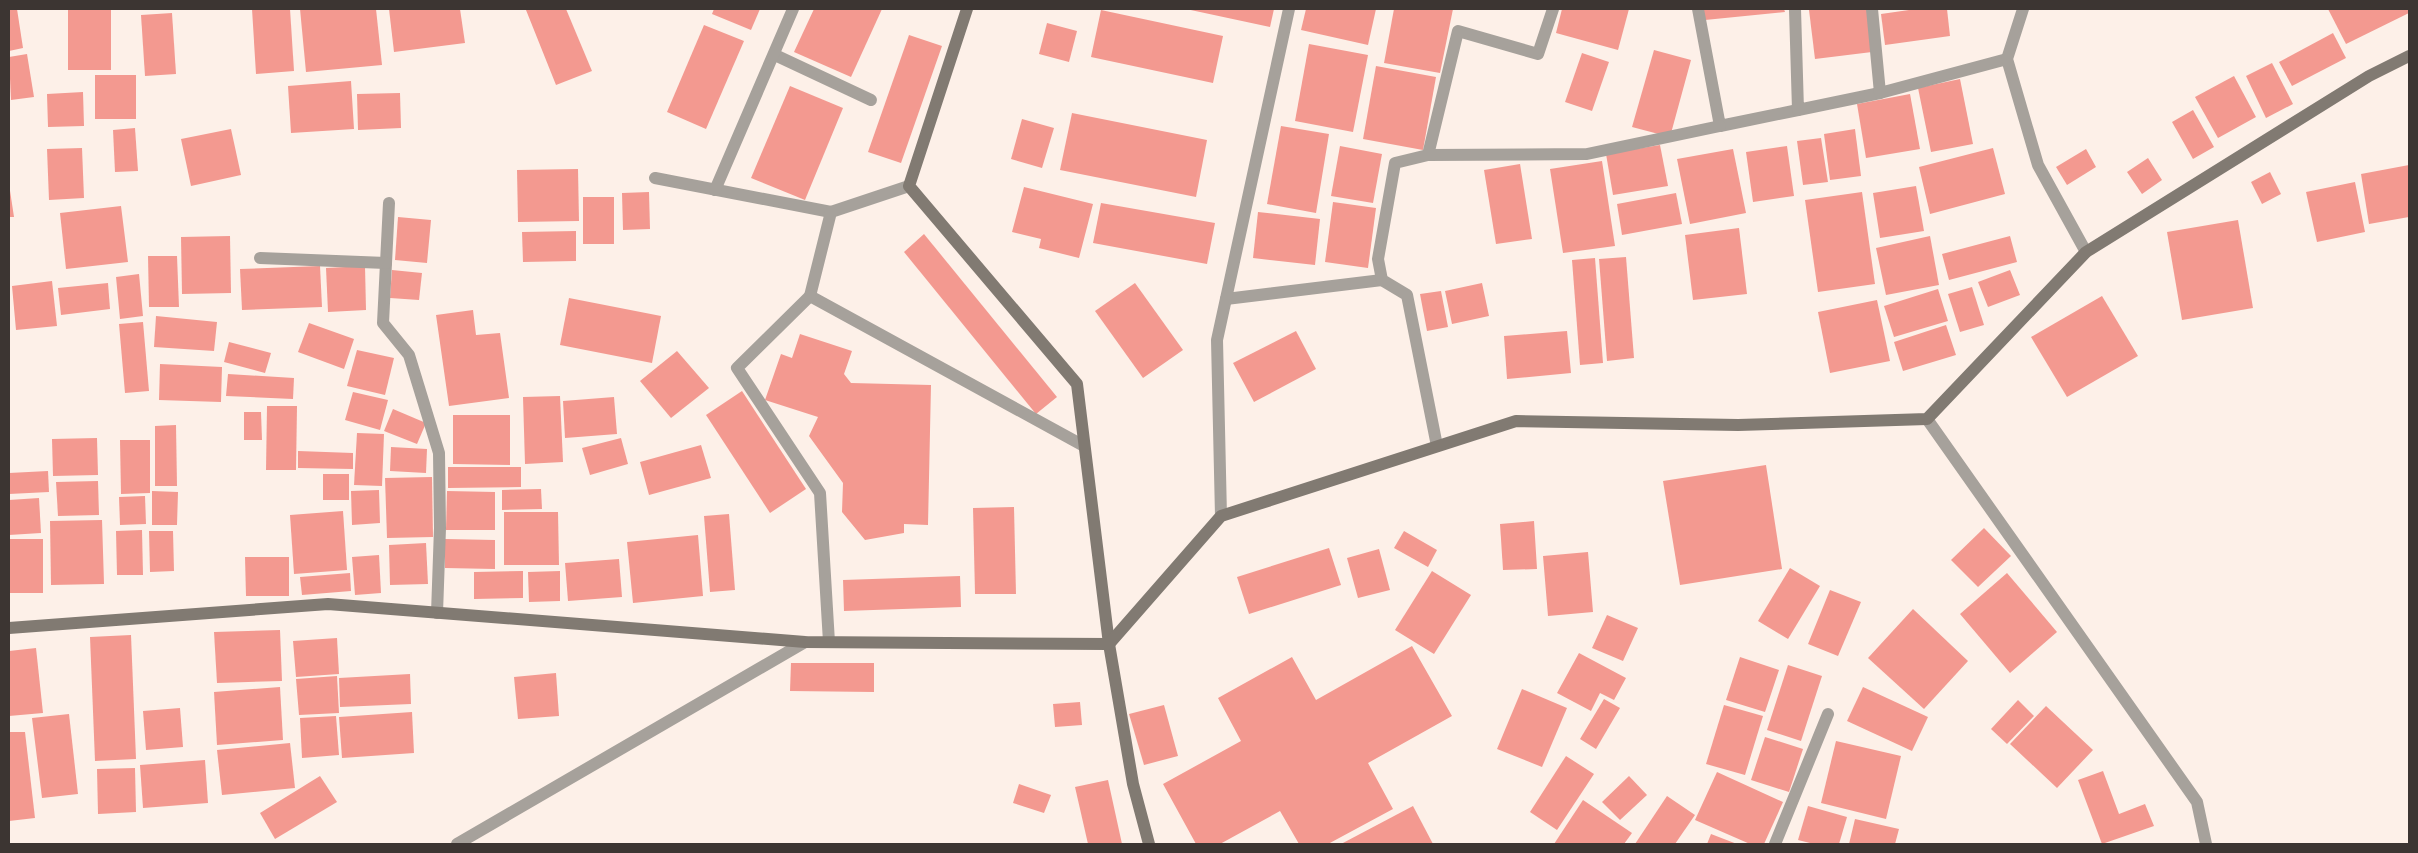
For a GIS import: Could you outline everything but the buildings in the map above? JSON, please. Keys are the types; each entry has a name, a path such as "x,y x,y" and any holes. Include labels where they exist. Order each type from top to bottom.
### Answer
{"street":[{"path":"715,190 793,9"},
{"path":"909,186 966,9"},
{"path":"1221,516 1217,340 1289,9"},
{"path":"1428,154 1458,31 1538,54 1553,9"},
{"path":"1698,9 1720,126"},
{"path":"1795,9 1798,110"},
{"path":"1872,9 1880,93"},
{"path":"2023,9 2007,59 2038,165 2086,252"},
{"path":"775,54 871,100"},
{"path":"9,628 328,604 805,642 1109,644 1221,516 1516,421 1738,425 1927,419 2086,252 2369,76 2409,56"},
{"path":"1382,280 1378,259 1395,163 1428,154 1587,154 1880,93 2007,59"},
{"path":"655,178 831,212 909,186"},
{"path":"909,186 1077,384 1109,644 1133,784 1149,844"},
{"path":"389,203 384,323 409,355 439,453 440,528 437,613"},
{"path":"829,642 820,493 737,368 810,296 831,212"},
{"path":"260,258 386,263"},
{"path":"1226,299 1382,280 1407,295 1437,446"},
{"path":"810,296 1084,446"},
{"path":"1927,419 2197,802 2206,844"},
{"path":"457,844 805,642"},
{"path":"1775,844 1828,714"}]}
